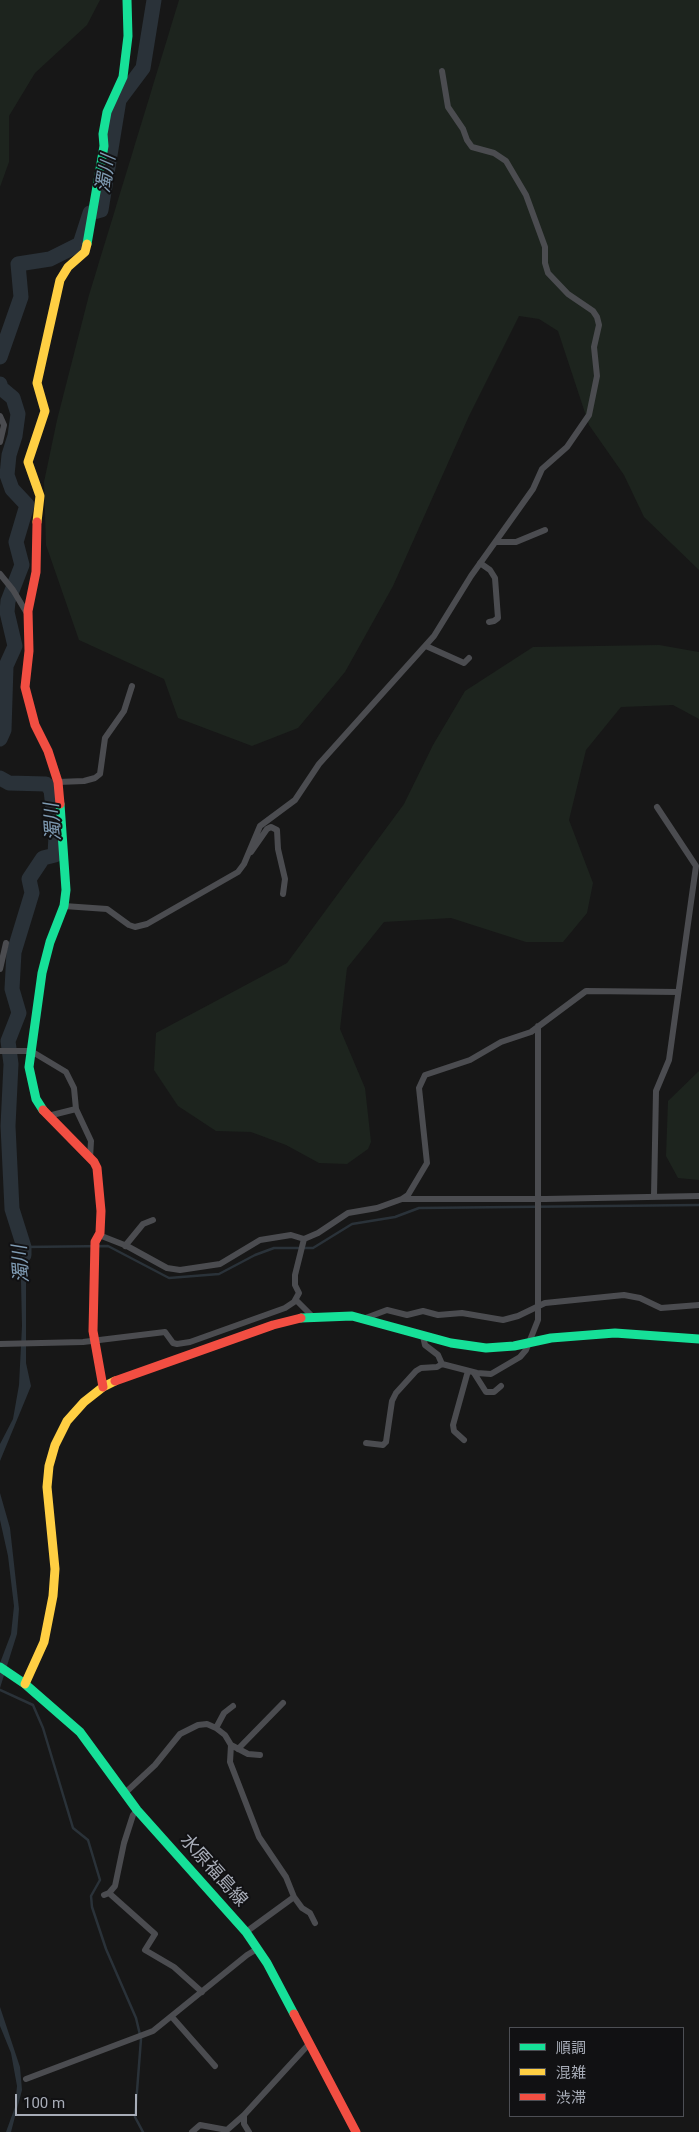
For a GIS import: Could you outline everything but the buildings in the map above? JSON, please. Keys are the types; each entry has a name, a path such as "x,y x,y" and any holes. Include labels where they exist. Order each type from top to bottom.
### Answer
{"street":[{"path":"103,1387 93,1342 96,1243 101,1210 97,1168 90,1158 48,1116 36,1099 31,1084 29,1067 42,973 64,906 66,890 58,782 48,751 35,725 25,687 29,651 28,616 36,572 40,496 28,462 45,410 38,383 60,280 68,267 85,252 90,239 104,146 103,134 107,112 123,77 128,36 128,1"},
{"path":"64,906 107,909 128,925 135,927 147,924 238,872 260,826 291,804 319,764 426,646 480,563 533,489 542,469 567,447 589,415 597,376 594,347 599,325 597,317 593,311 568,294 548,273 545,263 545,247 526,195 506,161 494,153 472,147 467,140 463,129 448,107 442,71"},
{"path":"0,416 4,425 0,442"},
{"path":"496,542 516,542 545,530"},
{"path":"480,563 490,570 495,578 498,618 489,622"},
{"path":"0,574 13,590 28,616"},
{"path":"426,646 464,663 469,658"},
{"path":"58,782 84,781 95,778 100,774 105,738 124,711 132,686"},
{"path":"654,1196 656,1091 669,1060 697,874 696,866 657,807"},
{"path":"248,854 253,851 267,829 277,830 278,849 285,878 284,894"},
{"path":"0,969 6,943"},
{"path":"303,1242 348,1213 377,1208 408,1195 427,1163 419,1088 425,1075 470,1060 501,1042 531,1032 586,991 678,992"},
{"path":"442,1364 471,1372 491,1374 501,1370 520,1357 538,1320 538,1026"},
{"path":"2,1051 31,1051 66,1072 74,1088 76,1109 91,1141 90,1158"},
{"path":"48,1116 76,1109"},
{"path":"402,1199 537,1205 654,1196 699,1196"},
{"path":"125,1246 143,1224 153,1220"},
{"path":"96,1243 125,1246 167,1268 180,1270 220,1264 260,1240 291,1235 303,1242"},
{"path":"0,1344 18,1342 93,1342 165,1332 172,1343 177,1344 285,1308 296,1300 299,1293 295,1275 302,1254 303,1242"},
{"path":"363,1319 387,1310 407,1315 423,1311 438,1315 462,1313 503,1320 518,1316 538,1306 624,1295 640,1298 661,1308 699,1305"},
{"path":"296,1300 312,1316"},
{"path":"25,1684 44,1642 53,1596 55,1569 47,1487 49,1466 55,1445 67,1421 84,1402 103,1387 131,1374 273,1325 312,1316 337,1315 363,1319 423,1336 486,1348 551,1338 615,1333 699,1339"},
{"path":"423,1336 425,1345 438,1355 442,1364"},
{"path":"366,1443 383,1445 386,1442 392,1401 396,1393 416,1371 420,1368 437,1368 442,1364"},
{"path":"471,1372 486,1392 494,1392 502,1386"},
{"path":"464,1440 454,1431 453,1425 471,1372"},
{"name":"水原福島線","path":"0,1667 25,1684 80,1732 137,1810 246,1932 356,2132"},
{"path":"238,1749 284,1703"},
{"path":"216,1728 224,1713 233,1706"},
{"path":"125,1793 155,1765 180,1734 198,1725 207,1724 216,1728 225,1735 231,1745 248,1754 260,1755"},
{"path":"231,1745 230,1762 259,1837 286,1877 294,1897 302,1908 310,1913 315,1923"},
{"path":"137,1810 132,1815 124,1843 118,1876 106,1894 155,1934 145,1950 174,1967 202,1992"},
{"path":"246,1932 294,1897"},
{"path":"26,2079 153,2031 246,1955 257,1949"},
{"path":"172,2017 215,2066"},
{"path":"192,2132 200,2125 227,2130 244,2115 309,2044"},
{"path":"244,2115 244,2124 249,2132"}],"shaded area":[{"path":"0,0 100,0 87,25 35,73 9,116 9,162 0,187"},
{"path":"179,0 699,0 699,570 644,517 624,475 589,425 558,331 539,319 519,316 469,416 393,586 345,672 298,728 252,746 178,718 164,679 79,640 46,545 44,482 57,420 89,295"},
{"path":"659,645 699,652 699,719 673,705 621,707 586,750 569,820 593,883 587,913 563,942 526,942 451,918 384,922 347,968 340,1029 365,1088 371,1142 368,1149 347,1164 319,1163 286,1145 251,1132 216,1131 178,1106 154,1070 156,1033 287,963 404,804 433,745 465,691 533,647"},
{"path":"699,1071 699,1180 678,1178 666,1156 668,1101"}],"water":[{"name":"濁川","path":"20,1235 26,1249 26,1363 31,1386 0,1461 0,1444 13,1419 19,1385 22,1326"},
{"path":"0,1493 10,1528 19,1609 17,1634 0,1688 0,1663 11,1634 14,1606 8,1556 0,1520"},
{"path":"0,2007 20,2067 22,2090 11,2132 6,2132 15,2107 17,2086 11,2053 0,2026"}],"waterway":[{"name":"濁川","path":"0,357 21,297 18,264 50,259 80,244 90,213 101,210 119,100 143,68 154,0"},
{"name":"濁川","path":"0,384 1,388 13,398 18,414 15,436 9,455 7,475 12,489 27,505 16,542 22,565 8,601 7,612 15,646 6,666 4,730 0,739"},
{"name":"濁川","path":"0,778 9,783 46,784 51,790 56,835 55,855 43,858 29,879 32,893 14,952 12,989 19,1013 8,1041 11,1064 8,1126 12,1209 24,1247 24,1255"},
{"path":"24,1247 108,1246 169,1278 219,1274 255,1255 274,1248 313,1248 352,1224 395,1217 419,1208 699,1205"},
{"path":"0,1690 33,1705 43,1728 73,1828 88,1840 100,1880 91,1896 92,1907 106,1949 136,2018 141,2039 135,2117 143,2132"}],"traffic: fast":[{"path":"87,244 104,146 103,134 107,112 123,77 128,36 127,0"},
{"path":"43,1110 36,1099 29,1067 42,973 50,942 64,906 66,890 60,804"},
{"path":"301,1318 352,1316 451,1343 486,1348 514,1346 551,1338 615,1333 699,1339"},
{"path":"0,1667 25,1684 80,1732 137,1810 246,1932 267,1963 294,2014"}],"traffic: slow":[{"path":"37,522 40,496 28,462 45,411 37,383 60,280 68,267 85,252 87,244"},
{"path":"25,1684 44,1642 53,1596 55,1569 47,1487 49,1466 55,1445 67,1421 84,1402 103,1387 115,1381"}],"traffic: jam":[{"path":"37,522 36,572 28,611 29,651 25,687 35,725 48,751 58,782 60,804"},
{"path":"43,1110 94,1162 97,1168 101,1211 100,1233 95,1242 93,1331 103,1387"},
{"path":"115,1381 273,1325 301,1318"},
{"path":"294,2014 356,2132"}]}
